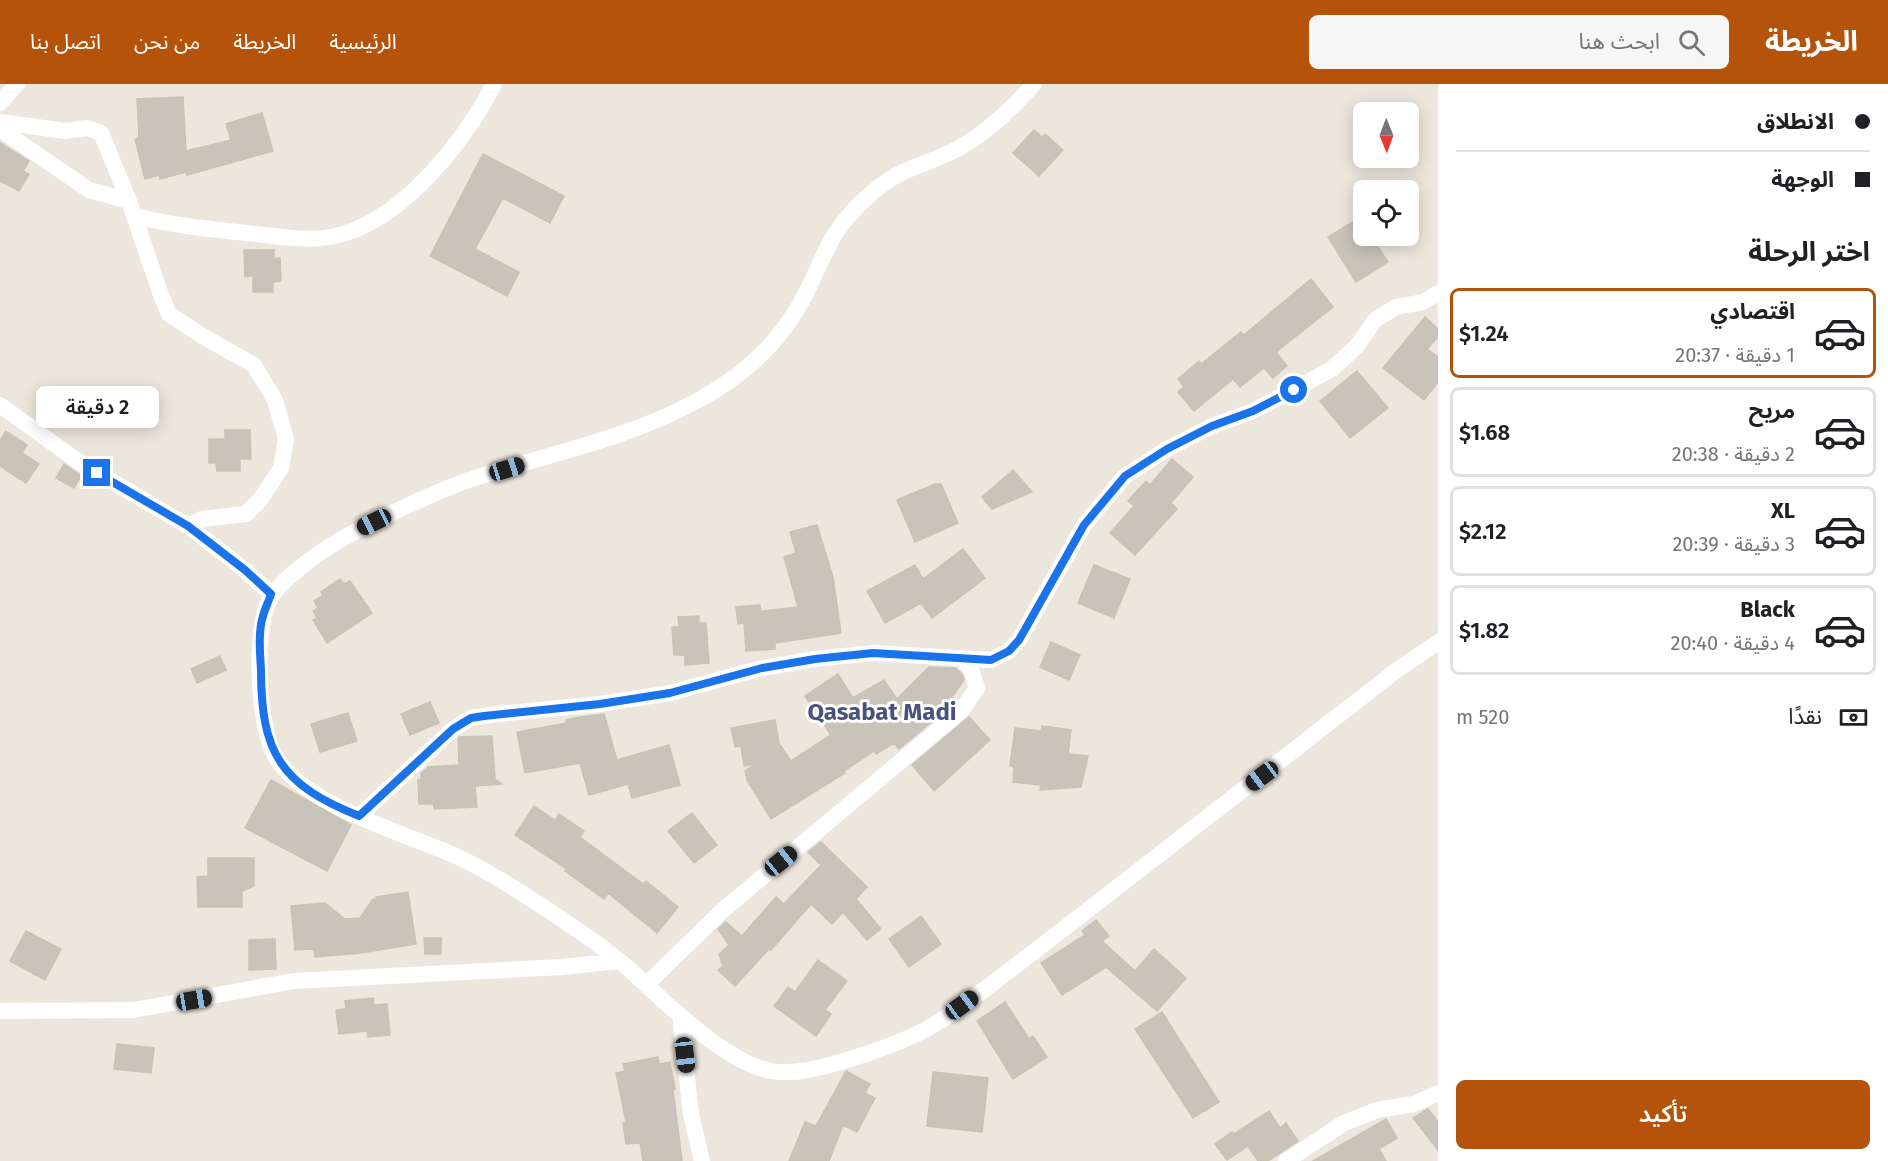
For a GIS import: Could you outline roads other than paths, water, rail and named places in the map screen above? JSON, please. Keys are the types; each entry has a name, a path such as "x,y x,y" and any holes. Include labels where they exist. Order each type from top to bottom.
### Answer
{"street":[{"path":"0,103 17,84"},
{"path":"0,129 89,190 131,209 215,231 319,239 346,233 379,218 406,197 449,154 472,123 494,84"},
{"path":"1034,84 1009,111 981,133 957,149 889,180 860,205 844,221 831,242 789,322 772,345 747,370 687,406 632,430 472,479 388,515 329,546 302,566 271,594 262,617 261,696 266,734 276,758 293,777 334,806 453,855 490,873 594,940 665,1004 725,1049 751,1065 769,1071 807,1070 920,1032 993,983 1397,670 1438,642"},
{"path":"0,122 65,131 87,128 101,133 131,209 161,296 170,314 204,338 254,365 275,400 286,439 280,468 264,495 251,510 236,516 202,519 188,526"},
{"path":"359,816 453,729 471,718 600,704 670,693 762,668 815,659 873,653 991,660 1009,651 1019,640 1084,525 1125,476 1167,449 1212,426 1253,411 1332,369 1357,346 1375,320 1396,307 1423,302 1438,293"},
{"path":"0,405 79,462 188,526 245,570 271,594"},
{"path":"646,985 758,880 962,710 977,688 970,669 962,659"},
{"path":"0,1011 133,1010 294,981 562,967 619,961"},
{"path":"680,1015 691,1114 702,1161"},
{"path":"1286,1161 1344,1123 1377,1110 1414,1104 1438,1093"}],"district":[{"name":"Qasabat Madi","path":"882,712"}]}
